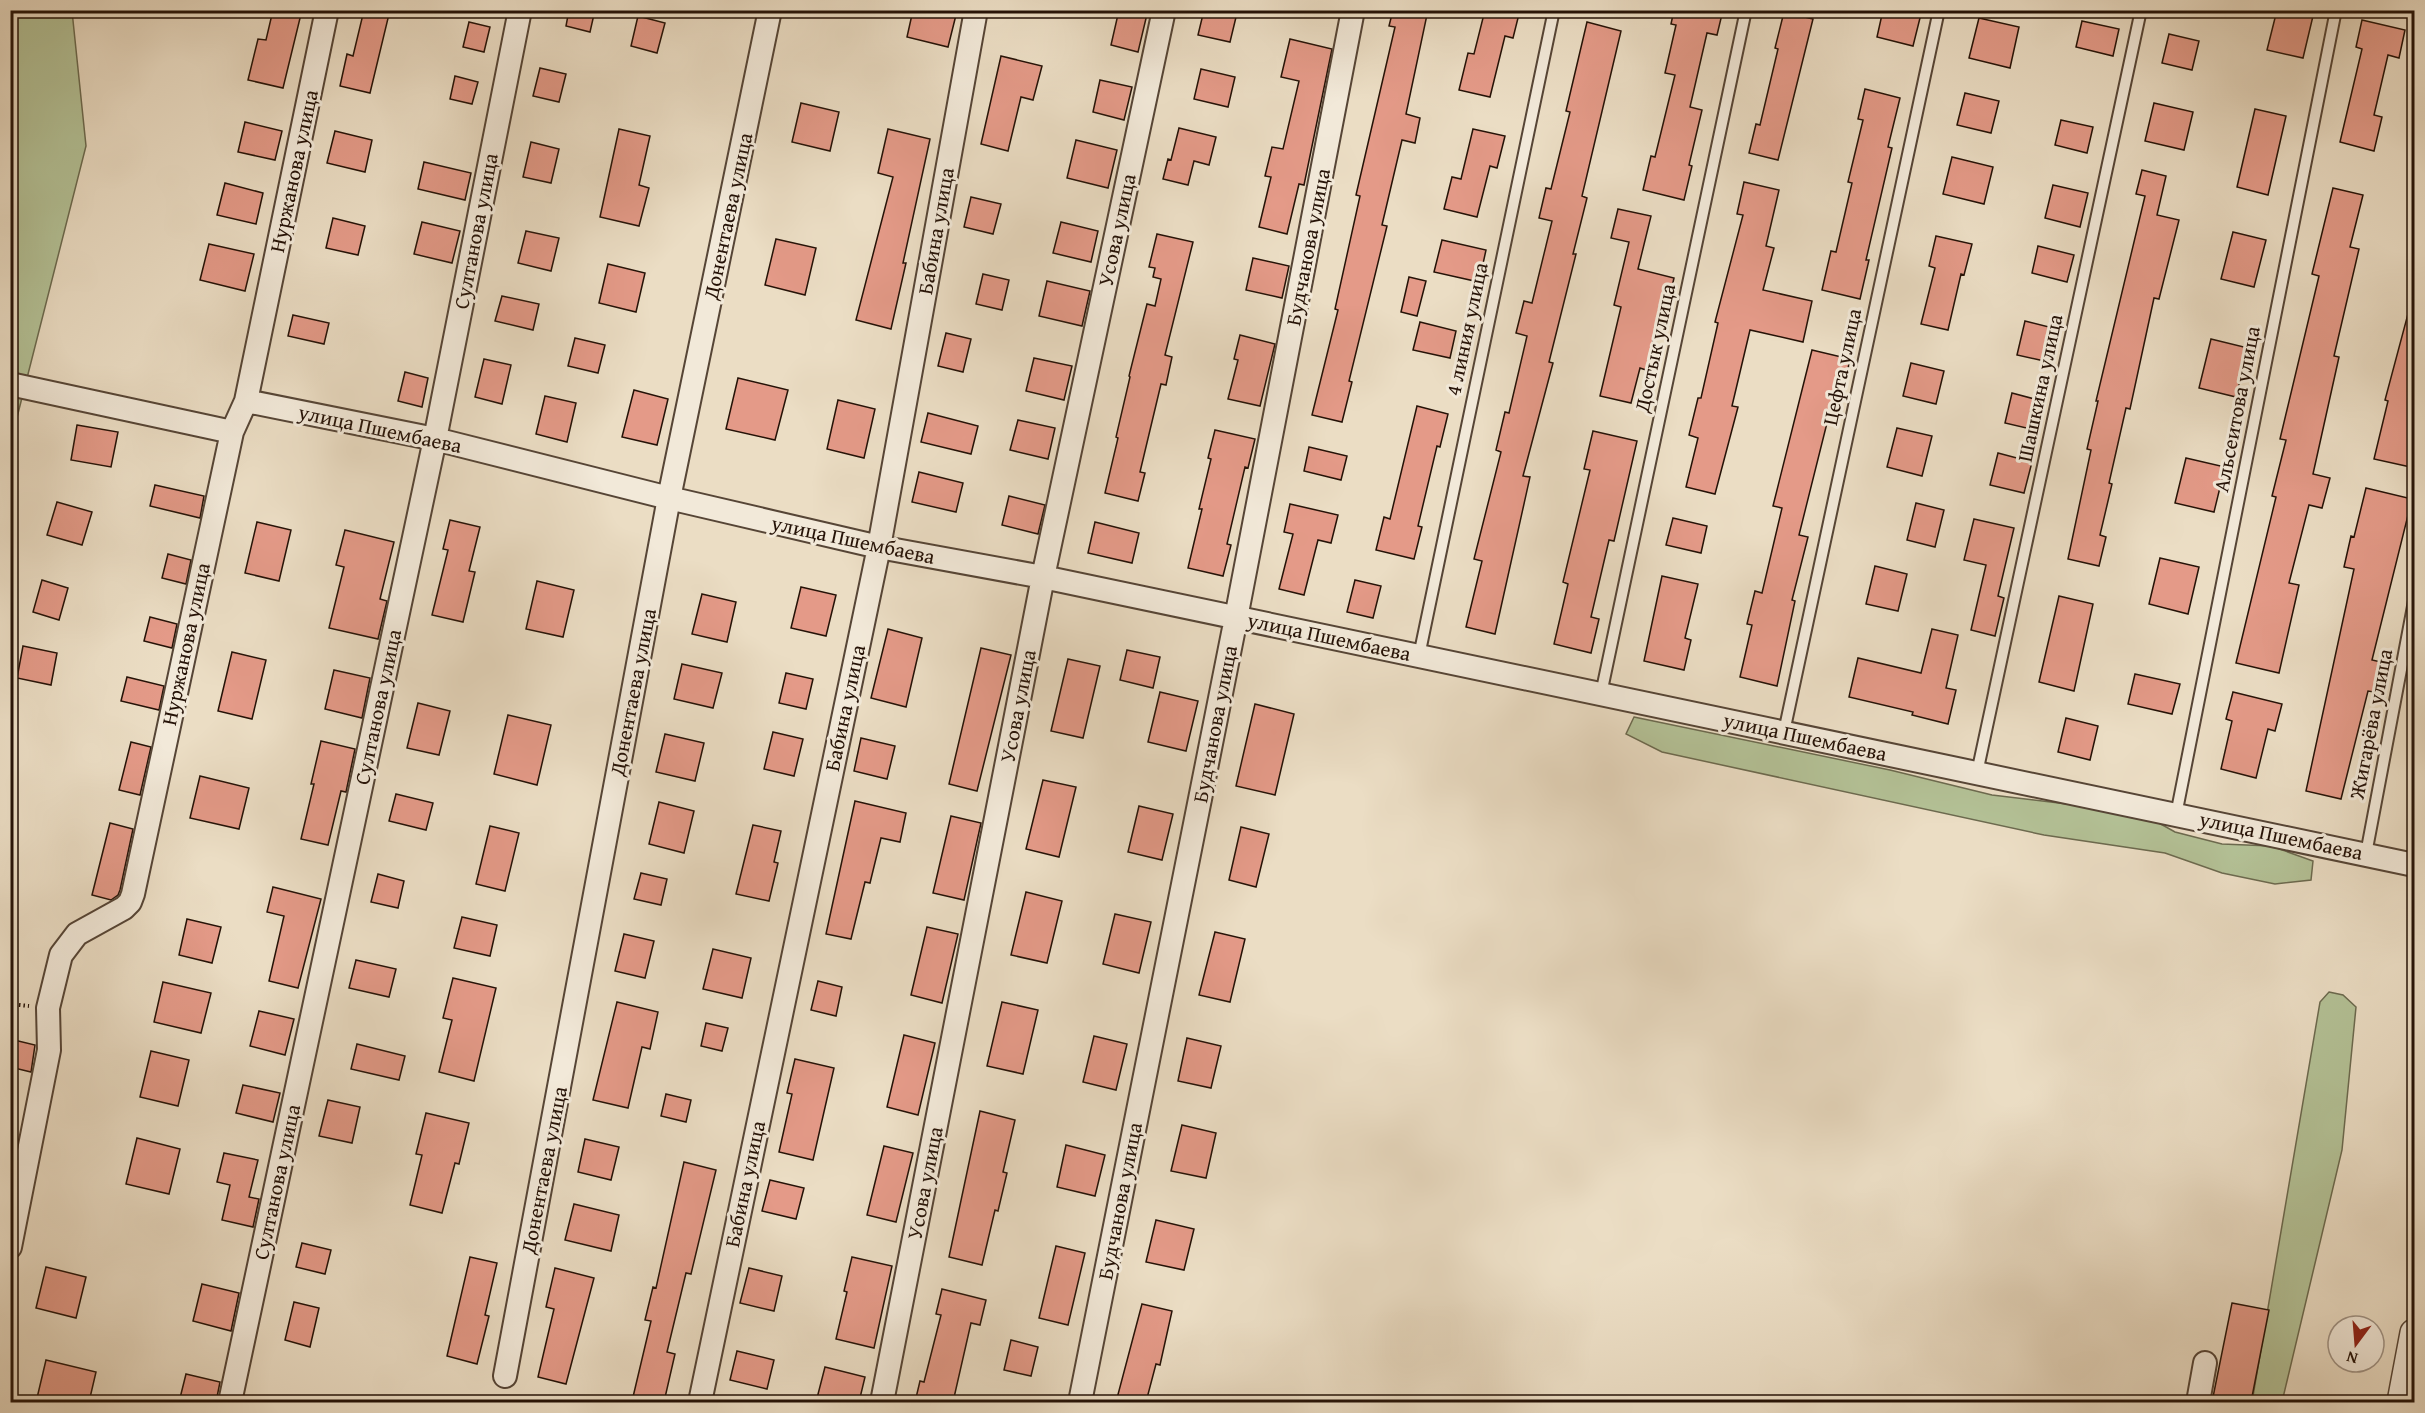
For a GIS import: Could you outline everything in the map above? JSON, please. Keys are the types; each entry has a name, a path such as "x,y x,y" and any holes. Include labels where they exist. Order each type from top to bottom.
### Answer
{"street":[{"name":"Нуржанова улица","path":"10,1247 49,1050 48,1008 62,955 77,934 124,908 130,902 133,894 232,432 246,401 327,10"},
{"name":"Султанова улица","path":"230,1402 435,439 520,10"},
{"name":"Донентаева улица","path":"505,1376 669,498 770,10"},
{"name":"Бабина улица","path":"700,1402 879,547 976,10"},
{"name":"Усова улица","path":"882,1402 1043,577 1164,10"},
{"name":"Будчанова улица","path":"1080,1402 1236,618 1353,10"},
{"path":"10,384 232,432"},
{"name":"улица Пшембаева","path":"246,401 435,439 669,498 879,547 1043,577 2415,865"},
{"path":"2401,1402 2415,1333"},
{"path":"2198,1402 2205,1363"}],"lane":[{"name":"4 линия улица","path":"1419,656 1554,10"},
{"name":"Достык улица","path":"1601,694 1746,10"},
{"name":"Цефта улица","path":"1784,732 1939,10"},
{"name":"Шашкина улица","path":"1977,773 2141,10"},
{"name":"Альсеитова улица","path":"2176,815 2336,10"},
{"name":"Жигарёва улица","path":"2366,854 2415,601"}],"green space":[{"path":"11,11 72,11 86,146 11,441"},
{"path":"1634,717 1890,770 1992,795 2141,813 2175,832 2222,844 2271,846 2313,861 2311,880 2275,884 2222,873 2165,853 2044,835 1662,752 1626,734"},
{"path":"2329,992 2343,995 2356,1007 2342,1150 2282,1402 2252,1402 2320,1002"}],"building":[{"path":"273,10 302,10 283,88 248,80 258,39 266,40"},
{"path":"364,10 390,10 370,93 340,86 347,54 353,56"},
{"path":"569,10 595,10 590,32 566,26"},
{"path":"913,10 935,10 956,15 948,47 907,37"},
{"path":"1119,10 1148,10 1138,52 1111,45"},
{"path":"1204,10 1225,10 1237,13 1230,42 1198,35"},
{"path":"1393,10 1428,10 1406,114 1420,118 1415,143 1402,140 1382,225 1387,226 1349,381 1352,382 1342,422 1312,415 1338,310 1335,309 1360,196 1356,195 1395,27 1389,26"},
{"path":"1485,10 1520,10 1513,38 1505,36 1490,97 1459,90 1468,53 1474,54"},
{"path":"1674,10 1723,10 1717,35 1707,33 1690,107 1702,110 1689,165 1692,166 1684,200 1643,190 1651,156 1655,157 1675,75 1665,73 1676,25 1671,24"},
{"path":"1883,10 1922,10 1913,46 1877,37"},
{"path":"2277,10 2290,10 2313,16 2303,58 2267,50"},
{"path":"1784,12 1813,19 1778,160 1749,153 1756,124 1760,125 1778,49 1775,48"},
{"path":"638,16 665,23 657,53 631,46"},
{"path":"1979,18 2019,27 2010,68 1969,58"},
{"path":"2362,20 2405,30 2399,58 2388,55 2374,115 2382,117 2374,151 2340,142 2362,49 2356,47"},
{"path":"2082,21 2119,29 2113,56 2076,47"},
{"path":"469,22 490,27 484,52 463,47"},
{"path":"1587,22 1621,31 1582,196 1587,198 1573,254 1576,254 1549,362 1553,363 1523,476 1530,477 1495,634 1466,627 1482,561 1474,559 1501,452 1496,450 1505,412 1509,413 1527,336 1516,333 1524,301 1532,303 1552,221 1539,218 1546,188 1551,189 1570,112 1566,111"},
{"path":"2169,34 2199,41 2192,70 2162,63"},
{"path":"1290,39 1332,49 1304,185 1299,184 1287,234 1259,227 1271,177 1265,176 1272,147 1283,149 1299,81 1281,77"},
{"path":"1001,56 1042,66 1033,100 1021,97 1008,151 981,144"},
{"path":"540,68 566,74 559,102 533,96"},
{"path":"1201,69 1235,77 1228,107 1194,99"},
{"path":"455,76 478,82 472,104 450,99"},
{"path":"1100,80 1132,87 1124,120 1093,112"},
{"path":"1865,89 1900,98 1888,147 1892,148 1866,260 1869,260 1860,299 1822,290 1831,251 1836,252 1852,183 1848,182 1863,120 1858,119"},
{"path":"1965,93 1999,101 1991,133 1957,125"},
{"path":"801,103 839,112 830,151 792,142"},
{"path":"2154,103 2193,112 2184,150 2145,141"},
{"path":"2255,109 2286,116 2268,195 2237,187"},
{"path":"2061,120 2093,127 2087,153 2055,145"},
{"path":"245,122 282,131 275,160 238,152"},
{"path":"1179,128 1216,137 1209,165 1194,161 1188,185 1163,179 1168,159 1171,160"},
{"path":"619,129 650,136 639,185 649,188 639,226 600,217"},
{"path":"888,129 930,139 891,329 856,320 893,177 878,173"},
{"path":"1473,129 1505,136 1497,168 1490,166 1477,217 1444,209 1452,177 1461,179"},
{"path":"335,131 372,140 365,172 327,163"},
{"path":"1076,140 1117,150 1108,188 1067,178"},
{"path":"531,142 559,149 551,183 523,177"},
{"path":"1952,157 1993,167 1984,204 1943,194"},
{"path":"424,162 471,173 465,200 418,189"},
{"path":"2142,170 2166,176 2157,215 2179,220 2159,299 2154,298 2130,409 2126,408 2100,535 2106,537 2099,566 2068,559 2091,450 2087,449 2098,401 2096,401 2145,196 2136,194"},
{"path":"1744,182 1779,190 1766,246 1774,248 1763,290 1812,301 1803,342 1750,330 1732,406 1738,407 1715,494 1686,487 1698,438 1689,435 1698,398 1701,398 1718,323 1715,322 1743,215 1737,214"},
{"path":"225,183 263,193 256,224 217,215"},
{"path":"2053,185 2088,193 2080,227 2045,218"},
{"path":"2333,188 2363,195 2350,247 2359,249 2334,356 2339,357 2313,474 2330,478 2322,508 2309,505 2289,583 2299,585 2279,673 2236,663 2276,497 2272,496 2286,440 2280,439 2319,276 2312,274"},
{"path":"971,197 1001,204 993,234 964,227"},
{"path":"1618,209 1651,216 1638,269 1674,278 1665,317 1659,316 1646,370 1640,368 1631,403 1600,396 1621,307 1614,305 1629,242 1611,238"},
{"path":"333,218 365,226 358,255 326,248"},
{"path":"422,222 460,231 452,263 414,254"},
{"path":"1061,222 1098,231 1091,262 1053,253"},
{"path":"526,231 559,238 551,271 518,263"},
{"path":"2233,232 2266,240 2254,287 2221,279"},
{"path":"1157,234 1193,242 1165,355 1172,357 1166,385 1161,384 1140,472 1145,473 1138,501 1105,493 1129,376 1147,304 1155,306 1161,279 1153,277 1155,268 1149,267"},
{"path":"1936,236 1972,244 1964,275 1961,274 1948,330 1921,324 1935,268 1929,266"},
{"path":"776,239 816,248 805,295 765,285"},
{"path":"1442,240 1486,250 1479,282 1434,272"},
{"path":"209,244 254,254 245,291 200,280"},
{"path":"2038,246 2074,255 2067,282 2032,273"},
{"path":"1253,258 1289,266 1282,298 1246,290"},
{"path":"608,264 645,273 636,312 599,303"},
{"path":"983,274 1009,280 1002,310 976,304"},
{"path":"1409,277 1426,281 1417,316 1401,312"},
{"path":"1047,281 1090,291 1082,326 1039,316"},
{"path":"502,296 539,304 533,330 495,321"},
{"path":"2409,310 2415,311 2415,468 2374,459 2388,401 2385,400"},
{"path":"293,315 329,323 324,344 288,336"},
{"path":"2025,321 2057,329 2049,362 2017,355"},
{"path":"1420,322 1456,331 1450,358 1413,350"},
{"path":"946,333 971,339 963,372 938,366"},
{"path":"1240,335 1275,344 1260,406 1228,399 1238,360 1234,359"},
{"path":"575,338 605,345 598,373 568,366"},
{"path":"2211,339 2248,348 2236,397 2199,388"},
{"path":"1812,350 1850,359 1842,397 1834,395 1799,535 1808,537 1792,600 1795,601 1777,686 1740,677 1752,625 1747,624 1755,591 1762,593 1782,508 1773,506"},
{"path":"1034,358 1072,366 1064,400 1026,391"},
{"path":"484,359 511,365 502,404 475,397"},
{"path":"1911,363 1944,371 1936,404 1903,396"},
{"path":"405,372 428,378 422,407 398,401"},
{"path":"738,378 788,390 775,440 726,429"},
{"path":"634,390 668,399 657,445 622,437"},
{"path":"2012,393 2042,401 2035,430 2005,423"},
{"path":"545,396 576,403 567,442 536,434"},
{"path":"838,400 875,409 864,458 827,449"},
{"path":"1417,406 1448,414 1440,447 1437,446 1418,526 1422,527 1414,559 1376,550 1384,517 1390,519"},
{"path":"928,413 978,426 971,454 921,442"},
{"path":"1018,420 1055,428 1048,459 1010,450"},
{"path":"77,425 118,432 111,467 71,460"},
{"path":"1897,428 1932,436 1922,476 1887,467"},
{"path":"1215,430 1255,439 1248,468 1245,467 1227,544 1231,545 1223,576 1188,568 1202,509 1199,509 1211,459 1208,458"},
{"path":"1593,431 1637,441 1614,541 1609,540 1591,617 1599,619 1591,653 1554,644 1568,584 1563,582 1590,470 1584,469"},
{"path":"1309,447 1347,456 1341,480 1304,471"},
{"path":"1998,453 2032,462 2024,493 1990,485"},
{"path":"2186,458 2225,467 2214,512 2175,503"},
{"path":"919,472 963,483 956,512 912,502"},
{"path":"155,485 204,496 200,518 150,506"},
{"path":"2366,488 2412,499 2372,660 2381,662 2374,692 2368,691 2341,799 2306,791 2354,569 2344,567"},
{"path":"1009,496 1045,505 1038,534 1002,525"},
{"path":"57,502 92,512 82,545 47,535"},
{"path":"1916,503 1944,510 1935,547 1907,540"},
{"path":"1290,504 1338,515 1331,543 1318,540 1304,595 1279,589 1293,534 1284,532"},
{"path":"1673,518 1707,526 1701,553 1666,545"},
{"path":"1974,519 2014,528 1998,596 2004,598 1995,636 1971,630 1986,565 1964,560"},
{"path":"450,520 480,527 469,571 475,572 463,622 432,615 448,550 443,549"},
{"path":"257,522 291,530 279,581 245,573"},
{"path":"1095,522 1139,533 1132,563 1088,553"},
{"path":"345,530 394,542 380,599 387,601 378,639 329,628 344,567 336,565"},
{"path":"168,554 191,560 186,584 162,578"},
{"path":"2160,558 2199,567 2188,614 2149,604"},
{"path":"1875,566 1907,574 1898,611 1866,604"},
{"path":"1662,576 1698,584 1685,638 1691,640 1684,670 1644,661"},
{"path":"42,580 68,588 59,620 33,612"},
{"path":"1355,580 1381,586 1373,618 1347,612"},
{"path":"537,581 574,590 563,637 526,629"},
{"path":"801,587 836,595 826,636 791,628"},
{"path":"702,594 736,602 727,642 692,634"},
{"path":"2059,596 2093,604 2074,691 2039,682"},
{"path":"150,617 177,624 172,648 144,641"},
{"path":"888,629 922,638 906,707 871,698"},
{"path":"1932,629 1958,635 1946,688 1956,690 1948,724 1912,715 1913,712 1849,697 1858,658 1921,673"},
{"path":"23,646 57,653 51,685 17,678"},
{"path":"981,648 1011,655 977,791 949,784"},
{"path":"1127,650 1160,657 1153,688 1120,680"},
{"path":"232,652 266,660 252,719 218,711"},
{"path":"1068,659 1100,666 1083,738 1051,731"},
{"path":"682,664 722,673 713,708 674,699"},
{"path":"334,670 370,678 362,718 325,709"},
{"path":"786,673 813,679 806,709 779,703"},
{"path":"2135,674 2180,684 2172,714 2128,704"},
{"path":"127,677 164,686 159,710 121,701"},
{"path":"1160,692 1198,701 1186,751 1148,742"},
{"path":"2233,692 2282,704 2275,731 2268,729 2256,778 2221,769 2232,721 2226,719"},
{"path":"418,703 450,711 439,755 407,748"},
{"path":"1255,704 1294,714 1275,795 1236,786"},
{"path":"508,715 551,725 537,785 494,774"},
{"path":"2066,718 2098,726 2090,760 2058,752"},
{"path":"773,732 803,739 794,776 764,769"},
{"path":"665,734 704,743 695,781 656,772"},
{"path":"861,738 895,746 887,779 854,771"},
{"path":"321,741 355,749 346,792 341,791 328,845 301,839"},
{"path":"131,742 151,747 140,795 119,790"},
{"path":"200,776 249,788 239,829 190,818"},
{"path":"1043,780 1076,787 1059,857 1026,849"},
{"path":"396,794 433,803 426,830 389,821"},
{"path":"855,801 906,813 900,842 881,838 870,883 865,882 851,939 826,934"},
{"path":"659,802 694,811 684,853 649,844"},
{"path":"1139,806 1173,814 1162,860 1128,852"},
{"path":"951,816 981,823 964,900 933,893"},
{"path":"110,823 133,829 120,890 118,895 111,900 92,895"},
{"path":"753,825 781,831 774,862 778,863 769,901 736,894"},
{"path":"490,826 519,833 505,891 476,884"},
{"path":"1241,827 1269,834 1256,887 1229,880"},
{"path":"641,873 667,879 661,905 634,899"},
{"path":"378,874 404,881 398,908 371,902"},
{"path":"273,887 321,899 298,988 269,981 284,916 267,912"},
{"path":"1026,892 1062,901 1047,963 1011,955"},
{"path":"1115,914 1151,922 1139,973 1103,964"},
{"path":"462,917 497,925 490,956 454,948"},
{"path":"187,919 221,927 212,963 179,955"},
{"path":"927,927 958,934 942,1003 911,995"},
{"path":"1215,932 1245,939 1230,1002 1199,995"},
{"path":"624,934 654,941 645,978 615,971"},
{"path":"713,949 751,958 742,998 703,989"},
{"path":"356,960 396,969 389,997 349,988"},
{"path":"453,978 496,988 474,1081 439,1072 452,1020 443,1018"},
{"path":"818,981 842,987 836,1016 811,1010"},
{"path":"163,982 211,993 201,1033 154,1022"},
{"path":"617,1002 658,1012 650,1049 642,1047 628,1108 593,1100"},
{"path":"1002,1002 1038,1010 1023,1074 987,1066"},
{"path":"259,1011 294,1019 285,1055 250,1046"},
{"path":"706,1023 728,1028 722,1051 701,1046"},
{"path":"904,1035 935,1043 918,1115 887,1107"},
{"path":"1094,1036 1127,1044 1116,1090 1083,1082"},
{"path":"1187,1038 1221,1046 1211,1088 1178,1081"},
{"path":"10,1039 35,1045 31,1072 10,1067"},
{"path":"357,1044 405,1056 399,1080 351,1069"},
{"path":"151,1051 189,1060 178,1106 140,1097"},
{"path":"795,1059 834,1068 813,1160 779,1152 792,1094 787,1093"},
{"path":"243,1085 280,1093 273,1122 236,1113"},
{"path":"666,1094 691,1100 686,1122 661,1116"},
{"path":"328,1100 360,1107 352,1143 319,1136"},
{"path":"980,1111 1015,1120 1003,1172 1007,1173 998,1211 995,1210 982,1265 949,1257"},
{"path":"426,1113 469,1123 459,1164 455,1163 442,1213 410,1205 422,1155 416,1154"},
{"path":"1182,1125 1216,1133 1206,1178 1171,1171"},
{"path":"137,1138 180,1149 169,1194 126,1184"},
{"path":"585,1139 619,1147 611,1180 578,1172"},
{"path":"1066,1145 1105,1155 1095,1196 1057,1187"},
{"path":"884,1146 913,1153 896,1222 867,1215"},
{"path":"224,1153 258,1160 249,1197 259,1199 253,1227 222,1220 230,1185 217,1182"},
{"path":"684,1162 716,1170 691,1274 686,1273 667,1352 675,1354 664,1402 658,1402 633,1397 651,1321 645,1320 653,1287 656,1288"},
{"path":"770,1180 804,1188 796,1219 762,1211"},
{"path":"574,1204 619,1215 611,1251 565,1240"},
{"path":"1156,1220 1194,1229 1184,1270 1146,1262"},
{"path":"302,1243 331,1250 325,1274 296,1267"},
{"path":"1056,1246 1085,1253 1068,1325 1039,1318"},
{"path":"470,1257 497,1263 485,1315 489,1316 477,1364 447,1356"},
{"path":"852,1257 892,1266 874,1348 836,1339"},
{"path":"46,1267 86,1277 76,1318 36,1308"},
{"path":"555,1268 594,1278 566,1384 538,1377 554,1309 546,1307"},
{"path":"749,1268 782,1276 774,1311 740,1303"},
{"path":"202,1284 239,1293 231,1331 193,1321"},
{"path":"942,1289 986,1300 980,1325 971,1323 953,1402 915,1402 920,1381 924,1382 941,1315 936,1314"},
{"path":"294,1302 319,1308 310,1347 285,1340"},
{"path":"2232,1303 2269,1310 2251,1402 2212,1402"},
{"path":"1142,1304 1172,1311 1160,1365 1156,1364 1146,1402 1116,1402"},
{"path":"1011,1340 1038,1347 1031,1376 1004,1370"},
{"path":"737,1351 774,1360 767,1389 730,1380"},
{"path":"46,1360 96,1372 89,1402 58,1402 37,1398"},
{"path":"825,1367 865,1377 859,1402 816,1402"},
{"path":"186,1374 220,1382 216,1402 179,1402"}]}
